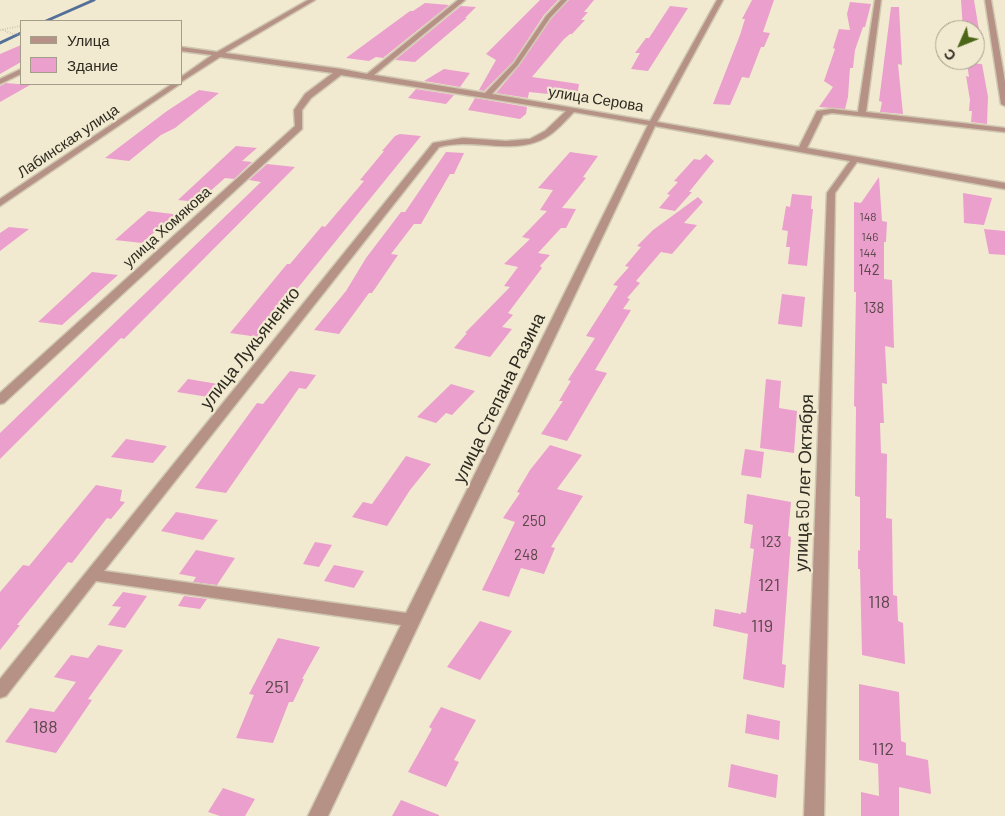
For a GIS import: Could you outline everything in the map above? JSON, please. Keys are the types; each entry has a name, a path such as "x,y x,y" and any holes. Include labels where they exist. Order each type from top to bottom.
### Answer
{"street":[{"path":"182,79 219,54 312,0"},
{"path":"369,76 462,0"},
{"path":"487,95 516,64 548,17 564,0"},
{"name":"улица Степана Разина","path":"318,816 653,122 720,0"},
{"path":"862,113 878,0"},
{"path":"988,0 1005,104"},
{"name":"улица Серова","path":"182,49 369,76 653,122 1005,186"},
{"path":"0,82 20,72"},
{"name":"улица Хомякова","path":"0,400 299,127 298,110 308,96 341,72"},
{"name":"Лабинская улица","path":"0,203 175,85"},
{"name":"улица Лукьяненко","path":"0,691 436,145 448,140 461,139 517,144 533,141 544,136 573,109"},
{"path":"802,150 820,113 832,111 1005,130"},
{"name":"улица 50 лет Октября","path":"814,816 830,194 855,159"},
{"path":"93,575 411,620"}],"path":[{"path":"1,30 20,26"},
{"path":"1,30 20,34"}],"building":[{"path":"540,0 558,0 544,15 513,62 484,91 479,90 496,60 486,54"},
{"path":"569,0 594,0 584,12 588,12 581,20 585,20 572,34 564,39 532,77 579,84 577,97 529,92 528,98 496,93 519,66 551,19"},
{"path":"752,0 774,0 763,32 770,33 764,47 761,47 749,78 742,77 730,105 713,104 740,35 745,19 742,19"},
{"path":"961,0 974,0 977,20 962,20"},
{"path":"850,2 871,4 865,27 863,27 855,50 853,68 850,68 848,97 845,109 819,107 833,87 824,81 835,49 833,48 839,29 850,30 847,14"},
{"path":"425,3 449,5 383,58 376,57 369,61 346,58 410,11"},
{"path":"461,6 476,7 465,18 467,18 415,62 395,60"},
{"path":"670,6 688,8 648,71 631,69 640,53 635,53 646,38 649,38"},
{"path":"891,7 899,7 902,65 898,64 903,114 880,112 882,102 879,101"},
{"path":"20,45 20,63 0,74 0,54"},
{"path":"444,69 470,73 460,87 424,81"},
{"path":"968,70 983,70 988,97 987,124 971,122 972,111 969,111 970,100 966,76 969,77"},
{"path":"6,83 30,85 0,102 0,86"},
{"path":"416,89 454,95 446,104 408,98"},
{"path":"199,90 219,93 129,161 105,158 167,111"},
{"path":"475,98 527,107 526,114 520,119 468,110"},
{"path":"400,134 421,136 258,337 230,333 287,264 290,264 322,226 325,227 364,181 360,180 384,151 382,151 395,136"},
{"path":"236,146 257,148 242,161 252,162 234,179 225,178 198,202 178,200"},
{"path":"446,152 464,153 454,174 450,174 421,224 414,224 391,254 398,255 372,293 369,293 339,334 314,330 346,291 366,258 401,212 405,212"},
{"path":"570,152 598,156 583,177 586,178 562,208 576,209 566,228 561,228 538,253 550,255 540,266 542,268 508,313 513,315 502,327 512,329 490,357 454,348 467,333 465,333 510,287 504,286 518,267 504,264 530,239 522,237 547,211 540,210 553,190 538,188"},
{"path":"706,154 714,161 689,192 692,192 675,211 659,208 670,195 667,194 678,182 674,181 694,159 700,160"},
{"path":"267,164 295,167 124,339 121,338 0,459 0,433 261,182 249,180"},
{"path":"879,177 882,221 887,222 886,242 884,242 884,279 892,280 894,348 885,346 887,384 882,383 884,423 880,423 881,453 887,454 886,518 892,519 893,595 897,596 898,621 903,623 905,664 862,655 860,569 858,569 860,497 855,496 856,292 854,292 854,202 861,203"},
{"path":"963,193 992,198 984,225 964,223"},
{"path":"792,194 812,196 811,209 813,209 807,266 788,264 790,247 786,247 788,231 782,230 786,206 790,207"},
{"path":"698,197 703,202 684,223 697,225 672,254 661,252 636,281 640,283 627,298 630,299 623,309 631,310 595,370 607,373 567,441 541,434 563,401 559,401 571,381 568,380 595,338 586,336 618,286 613,285 629,267 625,266 641,247 637,246 653,230"},
{"path":"148,211 181,215 166,229 159,228 142,243 115,240"},
{"path":"9,227 29,229 0,251 0,233"},
{"path":"984,229 1005,231 1005,255 989,254"},
{"path":"92,272 118,275 62,325 38,322"},
{"path":"782,294 805,297 802,327 778,324"},
{"path":"290,371 316,375 306,389 299,388 226,493 195,488 257,403 263,404"},
{"path":"188,379 218,384 208,397 177,392"},
{"path":"766,379 781,381 779,408 797,411 794,453 760,448"},
{"path":"451,384 475,391 452,415 446,413 436,423 417,417"},
{"path":"126,439 167,446 153,463 111,457"},
{"path":"550,445 582,455 557,489 583,496 551,547 555,548 544,574 521,568 509,597 482,590 515,522 503,518 520,493 517,492 530,470"},
{"path":"745,449 764,452 761,478 741,475"},
{"path":"406,456 431,464 410,490 387,526 352,517 363,502 372,504"},
{"path":"96,485 122,490 120,501 125,502 111,519 107,518 72,563 68,562 17,625 20,625 0,650 0,592 23,565 29,566"},
{"path":"747,494 791,502 788,536 791,537 782,664 786,665 784,688 743,679 748,634 713,626 715,609 741,614 741,612 746,613 754,549 750,548 753,525 744,523"},
{"path":"176,512 218,520 203,540 161,531"},
{"path":"315,542 332,545 319,567 303,564"},
{"path":"196,550 235,558 217,585 193,582 196,577 179,574"},
{"path":"334,565 364,571 354,588 324,581"},
{"path":"123,592 147,596 125,628 108,625 121,607 112,606"},
{"path":"184,596 207,599 200,609 178,606"},
{"path":"480,621 512,631 480,680 447,667"},
{"path":"278,638 320,647 302,679 304,679 293,702 289,702 273,743 236,738 254,695 249,694"},
{"path":"98,645 123,650 88,699 92,700 56,753 5,742 30,708 54,712 76,682 54,677 71,655 88,658"},
{"path":"859,684 899,692 901,741 906,743 906,755 928,760 931,794 899,787 899,816 861,816 861,792 879,796 878,764 859,760"},
{"path":"441,707 476,720 454,760 459,762 446,787 408,772 432,729 429,727"},
{"path":"747,714 780,721 779,740 745,733"},
{"path":"731,764 778,775 776,798 728,787"},
{"path":"223,788 255,799 245,816 220,816 208,812"},
{"path":"401,800 439,815 439,816 392,816"}],"waterway":[{"path":"48,20 94,0"},
{"path":"0,43 20,33"}]}
